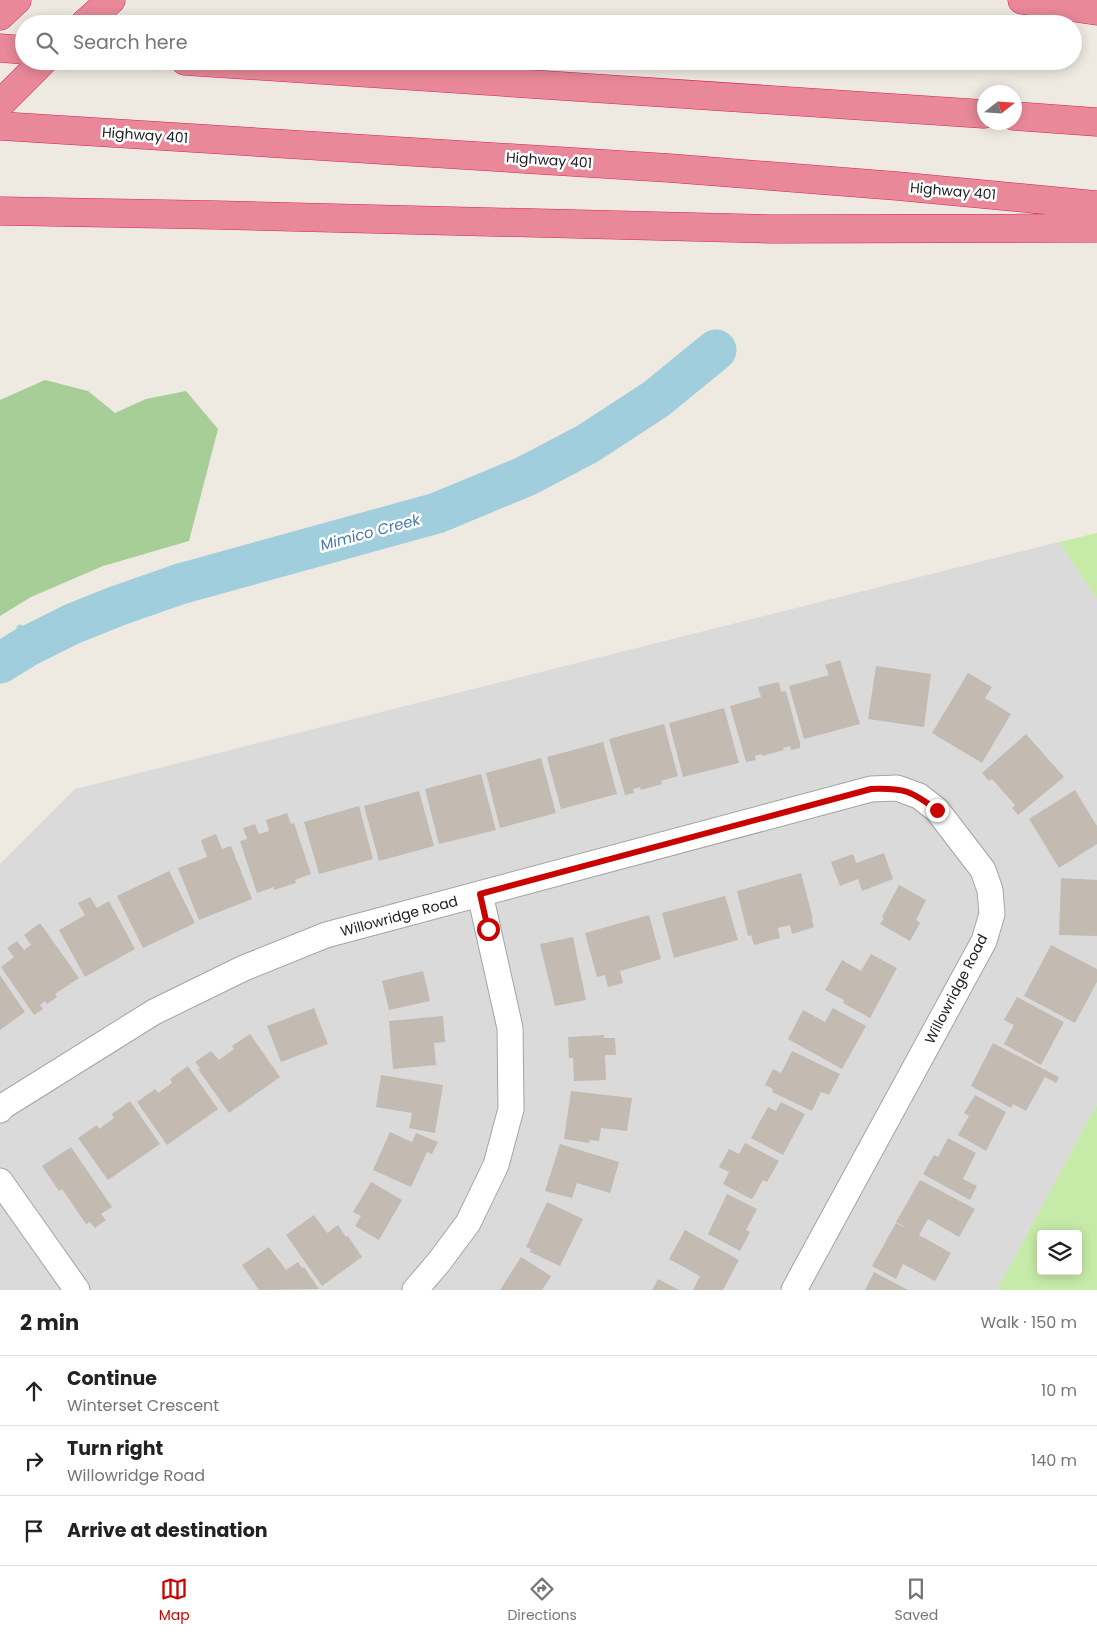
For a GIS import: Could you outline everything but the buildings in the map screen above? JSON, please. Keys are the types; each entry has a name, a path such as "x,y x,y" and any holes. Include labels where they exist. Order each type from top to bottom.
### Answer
{"highway":[{"path":"0,16 17,0"},
{"path":"94,15 111,0"},
{"path":"1022,0 1097,11"},
{"path":"0,48 15,49"},
{"path":"0,104 34,70"},
{"path":"321,70 977,114"},
{"path":"1022,117 1097,122"},
{"name":"Highway 401","path":"0,126 669,168 897,186 1097,205"},
{"path":"0,212 771,229 1097,228"}],"street":[{"name":"Willowridge Road","path":"0,1110 154,1012 244,968 326,935 871,789 897,788 919,796 937,810 983,870 990,890 992,914 984,941 794,1290"},
{"path":"415,1290 468,1223 496,1165 511,1109 510,1028 480,894"},
{"path":"0,1181 77,1290"}],"shaded area":[{"path":"1059,542 1097,599 1097,1104 997,1290 0,1290 0,864 75,789"}],"green space":[{"path":"45,380 88,391 115,413 146,399 186,391 218,429 189,541 103,566 31,597 0,616 0,400"},
{"path":"1097,533 1097,599 1059,542"},
{"path":"1097,1104 1097,1290 997,1290"}],"waterway":[{"name":"Mimico Creek","path":"0,663 26,647 72,624 117,606 180,584 437,513 526,476 587,444 656,399 716,350"},
{"path":"587,444 608,449"},
{"path":"20,628 26,647"}],"route":[{"path":"488,929 480,894 871,789 897,788 919,796 937,810"}]}
